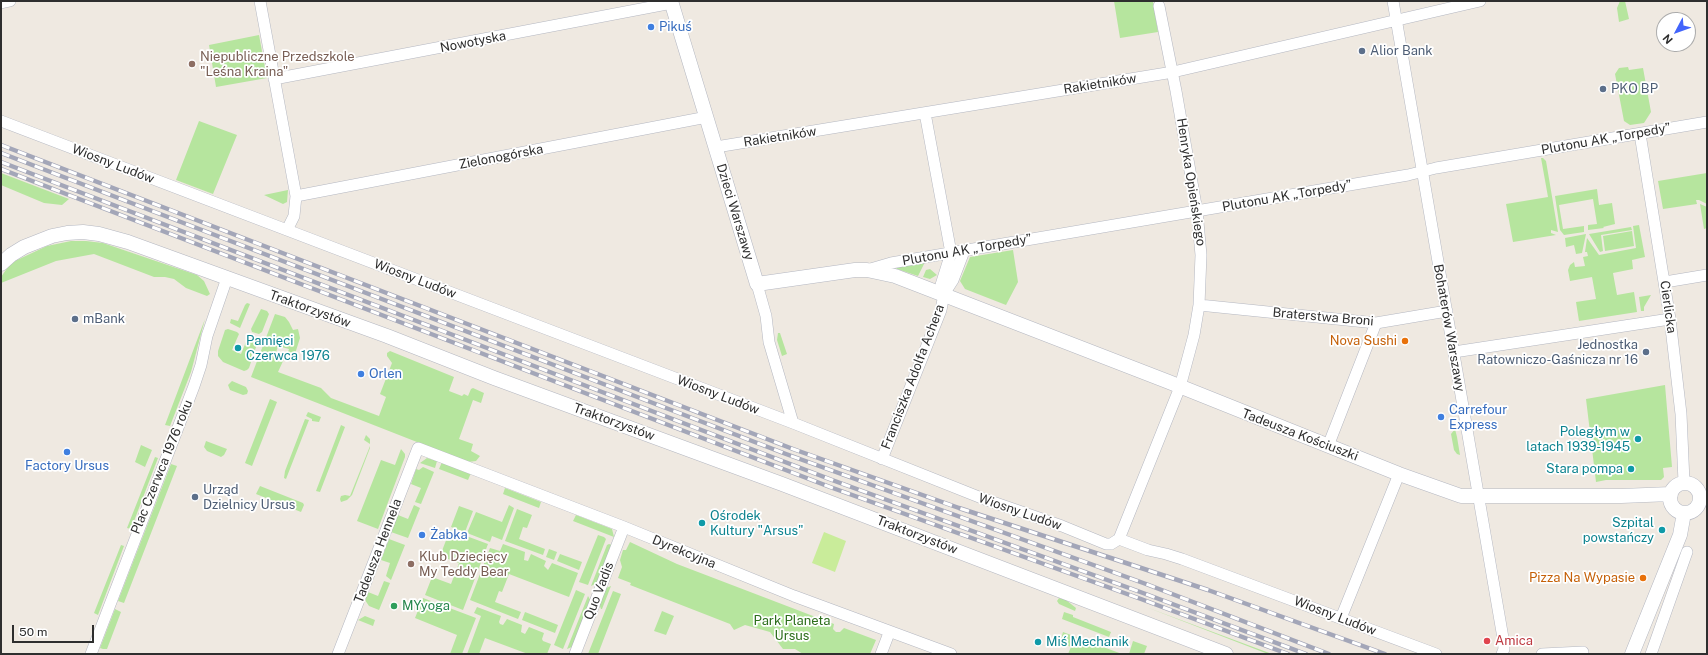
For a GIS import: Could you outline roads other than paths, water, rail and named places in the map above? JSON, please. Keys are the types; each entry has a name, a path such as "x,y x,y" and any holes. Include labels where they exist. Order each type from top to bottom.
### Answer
{"street":[{"path":"1,2 10,1"},
{"path":"260,1 296,196 294,216 288,230"},
{"name":"Bohaterów Warszawy","path":"1393,1 1504,644 1502,654"},
{"name":"Rakietników","path":"716,147 1173,72 1480,1"},
{"name":"Nowotyska","path":"274,79 672,2"},
{"name":"Dzieci Warszawy","path":"672,2 757,284 766,316 769,342 793,424"},
{"name":"Henryka Opieńskiego","path":"1119,539 1180,387 1194,336 1199,305 1201,255 1197,211 1160,6"},
{"name":"Franciszka Adolfa Achera","path":"925,113 951,253 941,285 944,294"},
{"name":"Zielonogórska","path":"296,196 707,117"},
{"name":"Wiosny Ludów","path":"1,121 793,424 984,499 1062,526 1106,544 1111,544 1119,539 1148,550 1182,559 1436,654"},
{"name":"Plutonu AK „Torpedy”","path":"757,284 841,271 866,270 890,263 1707,122"},
{"name":"Cierlicka","path":"1640,134 1670,319 1681,414 1684,482"},
{"name":"Traktorzystów","path":"1,264 11,255 24,247 38,240 52,236 83,232 99,234 128,242 387,336 494,378 797,490 1226,654"},
{"name":"Franciszka Adolfa Achera","path":"882,459 941,310 944,294 954,280 964,251"},
{"name":"Plutonu AK „Torpedy”","path":"866,270 895,276 944,294"},
{"path":"1665,282 1707,275"},
{"name":"Plac Czerwca 1976 roku","path":"90,654 194,386 201,365 207,336 227,278"},
{"name":"Tadeusza Kościuszki","path":"944,294 1399,474 1461,496 1621,496 1671,494"},
{"name":"Braterstwa Broni","path":"1199,305 1376,323 1447,311"},
{"path":"1454,352 1670,319"},
{"path":"1328,446 1376,323"},
{"name":"Dyrekcyjna","path":"418,448 794,596 890,633 950,654"},
{"name":"Tadeusza Hennela","path":"338,654 418,448"},
{"path":"1341,618 1399,474"},
{"path":"1684,482 1695,486 1704,497 1698,506 1689,512 1684,513 1678,511 1670,500 1671,494 1676,486 1684,482"},
{"path":"1632,654 1680,535 1684,513"},
{"name":"Quo Vadis","path":"575,654 624,528"},
{"path":"1651,654 1687,552"},
{"path":"881,654 890,633"},
{"path":"1542,654 1583,652"}],"railway":[{"path":"1,145 793,449 959,508 1208,590 1385,654"},
{"path":"1,153 786,454 1146,584 1329,654"},
{"path":"1,162 832,480 1306,654"},
{"path":"1,169 830,487 1141,599 1288,654"}],"place":[{"name":"Pikuś","path":"651,27"},
{"name":"Alior Bank","path":"1362,51"},
{"name":"Niepubliczne Przedszkole \"Leśna Kraina\"","path":"192,64"},
{"name":"PKO BP","path":"1603,89"},
{"name":"mBank","path":"75,319"},
{"name":"Nova Sushi","path":"1405,341"},
{"name":"Pamięci Czerwca 1976","path":"238,348"},
{"name":"Jednostka Ratowniczo-Gaśnicza nr 16","path":"1646,352"},
{"name":"Orlen","path":"361,374"},
{"name":"Carrefour Express","path":"1441,417"},
{"name":"Poległym w latach 1939-1945","path":"1638,439"},
{"name":"Factory Ursus","path":"67,452"},
{"name":"Stara pompa","path":"1631,469"},
{"name":"Urząd Dzielnicy Ursus","path":"195,497"},
{"name":"Ośrodek Kultury \"Arsus\"","path":"702,523"},
{"name":"Szpital powstańczy","path":"1662,530"},
{"name":"Żabka","path":"422,535"},
{"name":"Klub Dziecięcy My Teddy Bear","path":"411,564"},
{"name":"Pizza Na Wypasie","path":"1643,578"},
{"name":"MYyoga","path":"394,606"},
{"name":"Amica","path":"1487,641"},
{"name":"Miś Mechanik","path":"1038,642"}],"park label":[{"name":"Park Planeta Ursus","path":"792,628"}]}
